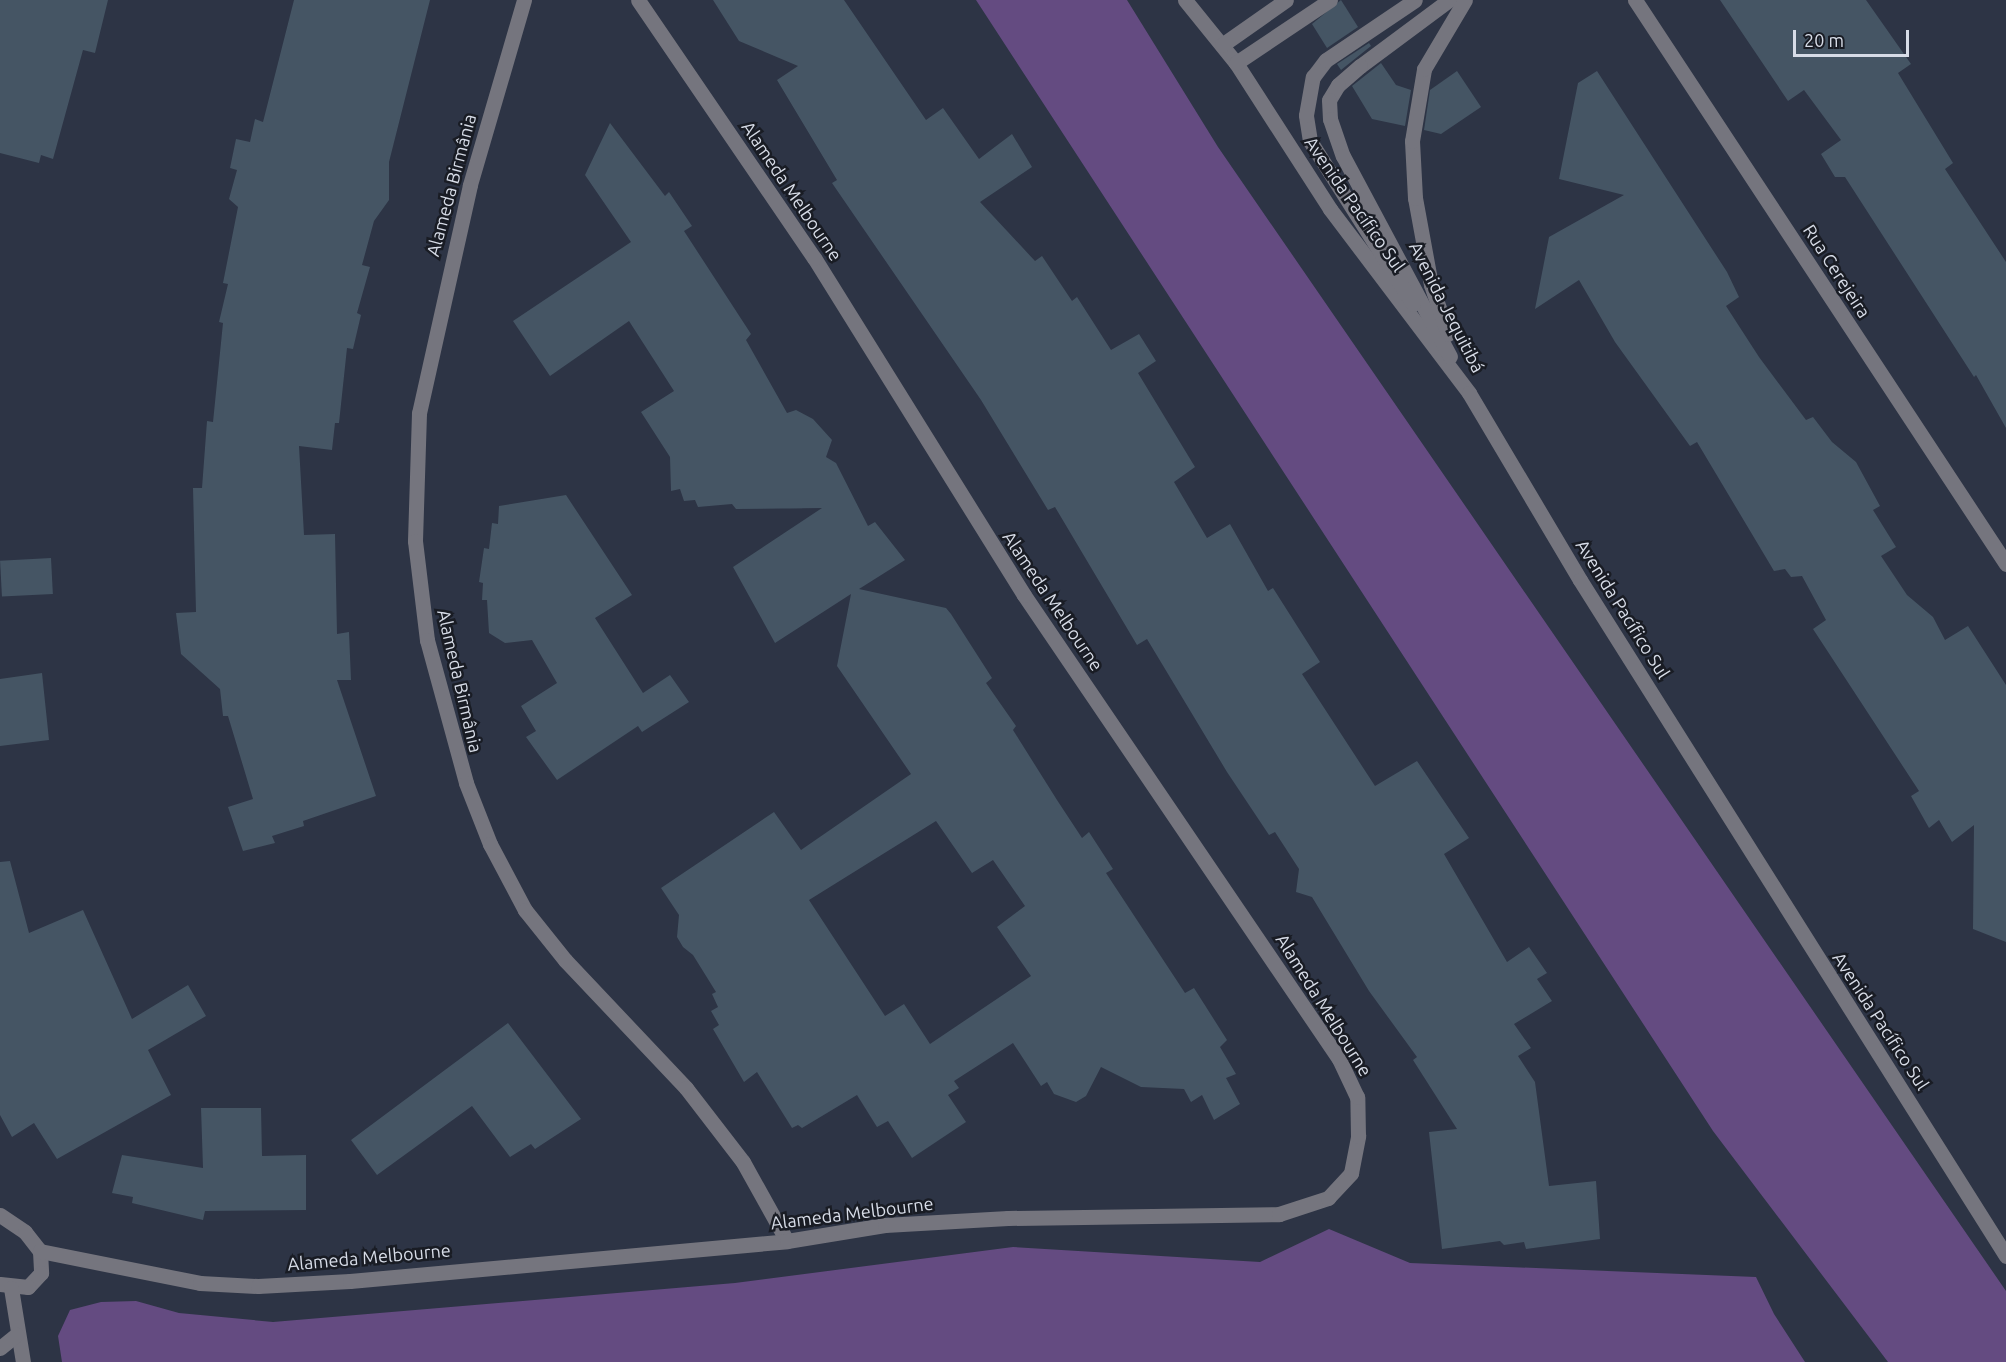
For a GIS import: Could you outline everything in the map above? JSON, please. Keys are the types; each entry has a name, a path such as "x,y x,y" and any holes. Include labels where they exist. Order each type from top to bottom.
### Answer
{"street":[{"name":"Alameda Birmânia","path":"524,0 470,185 420,413 415,541 427,640 466,783 490,844 525,910 565,960 686,1088 743,1162 788,1241"},
{"name":"Alameda Melbourne","path":"40,1251 200,1283 258,1286 788,1241 885,1225 1008,1218 1279,1214 1302,1209 1328,1198 1351,1173 1359,1136 1357,1097 1339,1059 1271,954 1024,595 814,258 638,0"},
{"name":"Avenida Pacífico Sul","path":"1185,0 1236,63 1330,208 1469,393 1580,580 2006,1256"},
{"path":"1222,45 1286,0"},
{"path":"1236,63 1330,0"},
{"name":"Avenida Jequitibá","path":"1414,0 1326,60 1312,77 1305,115 1310,141 1469,393"},
{"name":"Avenida Jequitibá","path":"1449,0 1360,66 1338,85 1329,100 1330,119 1343,156 1392,242 1469,393"},
{"path":"1465,0 1424,69 1415,106 1412,167 1431,285 1469,393"},
{"name":"Rua Cerejeira","path":"1635,0 2006,564"},
{"path":"0,1215 25,1232 40,1251 41,1273 27,1287 5,1286 23,1362"},
{"path":"0,1348 16,1335"}],"shaded area":[{"path":"976,0 1127,0 1218,147 2006,1291 2006,1362 1888,1362 1713,1131"},
{"path":"1329,1229 1410,1263 1756,1277 1774,1314 1805,1362 62,1362 58,1336 70,1310 101,1302 136,1301 179,1313 273,1322 735,1283 1013,1247 1260,1262"}],"building":[{"path":"0,0 108,0 95,53 83,50 53,159 41,155 39,163 0,153"},
{"path":"294,0 430,0 389,162 389,200 374,221 362,265 370,267 357,313 361,315 353,349 347,348 339,423 335,423 332,450 299,446 304,535 335,534 337,634 349,632 351,680 337,680 376,796 303,821 304,826 272,836 275,843 243,851 228,807 253,799 228,716 223,716 220,689 181,654 176,613 196,612 193,488 202,488 207,421 213,422 223,323 219,322 228,284 223,283 238,207 229,199 237,170 230,168 236,139 250,142 255,119 263,122"},
{"path":"713,0 844,0 926,120 943,108 979,159 1012,134 1032,167 980,202 1035,261 1042,256 1072,301 1077,297 1111,350 1139,334 1156,361 1138,373 1195,467 1174,482 1207,538 1230,524 1268,591 1273,588 1320,662 1302,674 1375,786 1417,761 1469,838 1444,854 1507,962 1529,947 1547,973 1537,979 1552,1001 1514,1024 1531,1048 1518,1056 1535,1082 1549,1186 1596,1181 1600,1239 1526,1249 1524,1242 1504,1245 1500,1241 1442,1249 1429,1132 1457,1129 1413,1060 1417,1057 1369,991 1312,897 1296,892 1299,869 1275,832 1269,835 1227,772 1147,639 1137,645 1055,507 1048,510 981,400 832,183 837,180 777,80 798,66 739,41"},
{"path":"1341,0 1358,27 1327,48 1312,24"},
{"path":"1720,0 1866,0 1911,64 1898,73 1953,163 1945,169 2006,262 2006,428 1976,375 1974,377 1845,177 1835,177 1821,154 1841,140 1804,90 1788,101"},
{"path":"1369,43 1371,46 1341,70 1337,64"},
{"path":"1381,63 1396,85 1411,90 1405,126 1372,119 1352,86"},
{"path":"1457,71 1481,107 1441,134 1424,130 1430,90"},
{"path":"1597,71 1727,272 1739,297 1726,306 1759,357 1806,420 1813,417 1832,442 1856,462 1880,506 1873,510 1896,547 1881,556 1907,595 1933,617 1945,640 1968,626 2006,685 2006,942 1973,929 1974,825 1952,842 1939,820 1929,828 1911,796 1919,791 1813,629 1826,620 1802,576 1791,577 1785,569 1774,571 1697,442 1690,446 1615,342 1579,280 1535,309 1549,237 1624,195 1559,179 1578,83"},
{"path":"610,123 665,196 669,192 692,226 684,231 751,334 746,340 787,413 796,410 813,419 832,440 826,457 836,463 868,526 875,522 905,560 859,589 946,608 951,614 992,678 986,683 1016,726 1013,730 1057,800 1082,838 1089,832 1113,869 1106,873 1185,993 1194,988 1227,1040 1220,1047 1236,1074 1226,1078 1240,1104 1214,1120 1202,1095 1191,1102 1184,1089 1141,1087 1101,1067 1086,1096 1076,1102 1054,1094 1047,1082 1041,1086 1013,1043 954,1081 959,1088 948,1095 966,1122 912,1158 888,1121 877,1127 857,1095 802,1128 798,1125 792,1128 757,1072 744,1082 713,1029 719,1025 711,1011 718,1007 712,994 716,992 693,955 683,947 677,937 679,915 661,888 774,812 801,850 911,774 837,666 851,594 775,643 733,567 822,508 736,509 732,504 698,507 695,500 684,501 680,489 671,491 670,457 641,412 674,391 629,321 550,376 513,321 631,242 585,175","holes":["936,821 972,873 993,860 1025,906 997,927 1031,976 930,1044 904,1004 885,1016 809,900"]},
{"path":"566,495 632,595 595,618 643,693 670,675 689,702 642,732 638,726 557,780 526,737 536,731 521,706 557,683 532,640 505,643 489,633 487,600 482,600 483,583 479,582 484,548 489,549 492,523 498,524 499,506"},
{"path":"51,558 53,594 2,597 0,561"},
{"path":"42,673 49,740 0,746 0,679"},
{"path":"10,861 29,933 83,910 132,1019 188,985 206,1016 148,1050 171,1095 57,1159 34,1123 12,1137 0,1115 0,862"},
{"path":"508,1023 581,1119 535,1149 531,1144 510,1157 472,1106 377,1175 351,1140"},
{"path":"201,1108 261,1108 262,1156 306,1155 306,1210 205,1211 203,1220 132,1203 133,1197 112,1193 122,1155 203,1168"}]}
